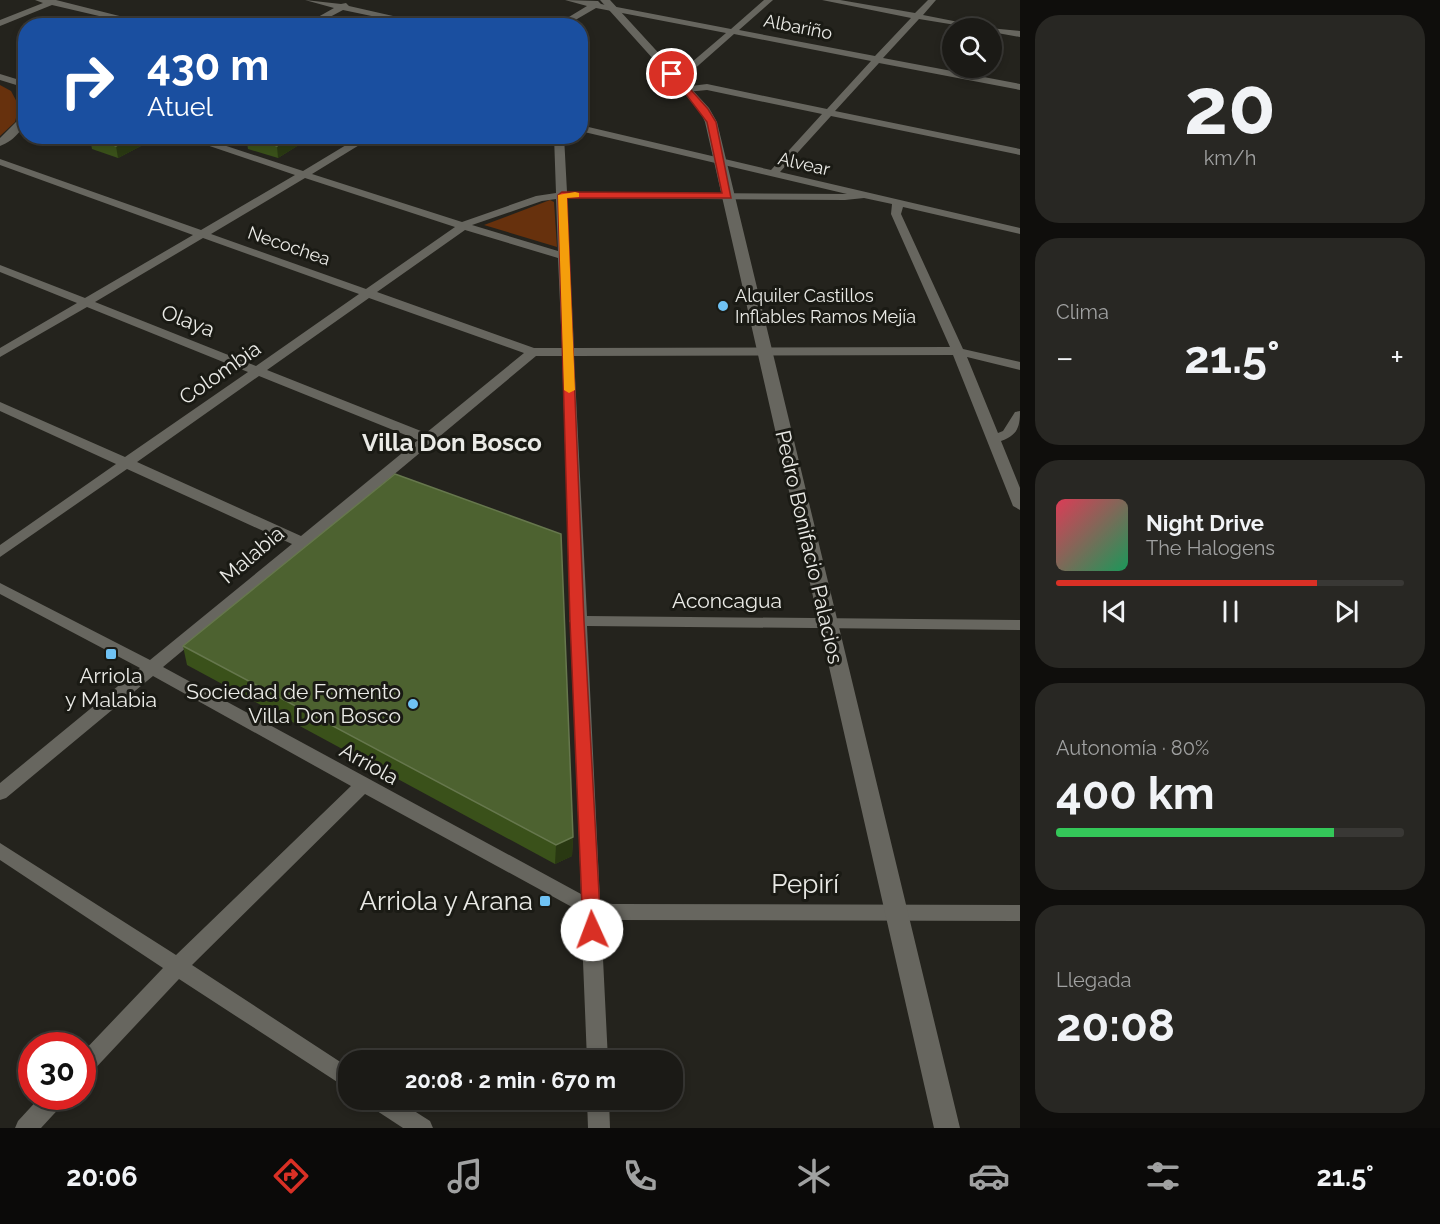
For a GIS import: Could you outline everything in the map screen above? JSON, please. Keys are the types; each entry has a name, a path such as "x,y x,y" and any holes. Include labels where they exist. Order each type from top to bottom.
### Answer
{"street":[{"path":"39,0 56,1 123,18"},
{"path":"309,0 395,18"},
{"path":"321,18 355,0"},
{"name":"Albariño","path":"569,0 604,3 1020,87"},
{"path":"672,74 688,70 769,0"},
{"path":"826,0 942,21"},
{"path":"772,174 831,113 932,0"},
{"path":"0,23 56,1"},
{"path":"574,18 604,3"},
{"name":"Pedro Bonifacio Palacios","path":"604,3 686,89 711,122 763,352 947,1128"},
{"path":"1002,31 1020,34"},
{"path":"0,77 18,83"},
{"path":"686,89 706,87 1020,153"},
{"path":"0,143 18,128"},
{"name":"Alvear","path":"588,130 1020,230"},
{"path":"209,144 462,226 565,256"},
{"path":"0,353 355,144"},
{"path":"559,144 577,621 597,1050"},
{"name":"Necochea","path":"0,162 533,352 958,351 1020,366"},
{"name":"Colombia","path":"0,552 462,226 540,198 562,195 845,197 862,195"},
{"path":"898,203 896,214 958,351 1020,506"},
{"name":"Olaya","path":"0,268 428,439"},
{"name":"Malabia","path":"0,793 533,352"},
{"path":"0,406 302,542"},
{"path":"992,440 1008,434 1020,415"},
{"name":"Arriola","path":"0,588 150,667 559,894 591,908"},
{"name":"Aconcagua","path":"577,621 1020,625"},
{"path":"96,1053 178,966 362,786"},
{"path":"0,850 338,1072"},
{"name":"Pepirí","path":"591,908 613,912 1020,913"},
{"path":"26,1128 43,1110"},
{"path":"394,1110 422,1128"},
{"path":"598,1110 599,1128"}],"shaded area":[{"path":"0,85 11,91 18,104 18,110 15,122 0,136"},
{"path":"550,200 554,202 557,247 484,225"}],"building":[{"name":"Sociedad de Fomento Villa Don Bosco","path":"395,474 561,534 573,837 556,845 183,646"}],"slow traffic":[{"path":"569,390 562,195 575,195"}],"place":[{"name":"Alquiler Castillos Inflables Ramos Mejía","path":"723,306"},
{"name":"Arriola y Malabia","path":"111,654"},
{"name":"Sociedad de Fomento Villa Don Bosco","path":"413,704"},
{"name":"Arriola y Arana","path":"545,901"}],"district":[{"name":"Villa Don Bosco","path":"452,443"}],"route":[{"path":"592,930 577,621 562,195 727,196 711,122 705,110 672,74"}]}
